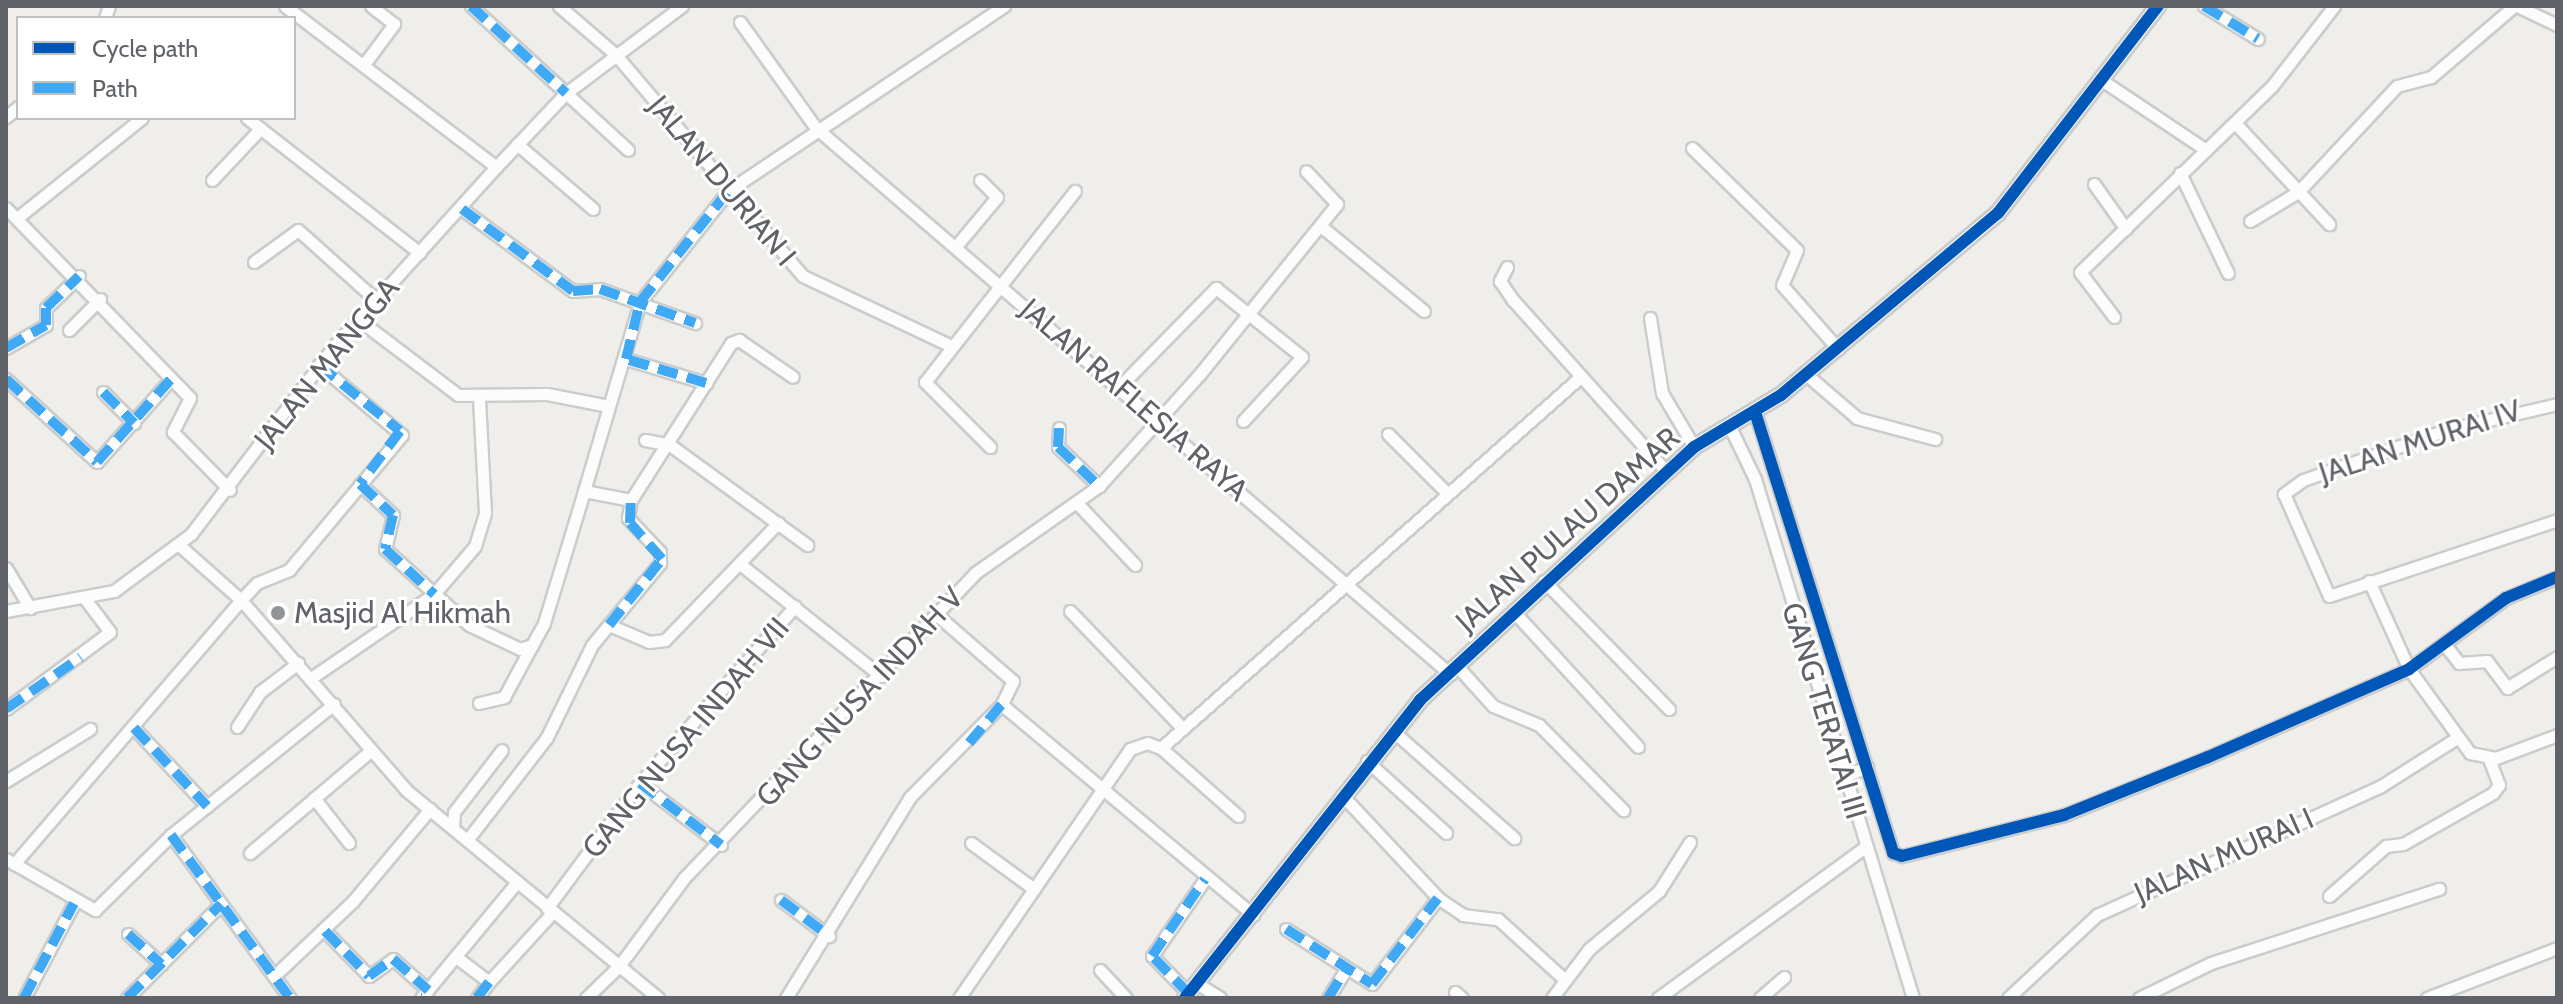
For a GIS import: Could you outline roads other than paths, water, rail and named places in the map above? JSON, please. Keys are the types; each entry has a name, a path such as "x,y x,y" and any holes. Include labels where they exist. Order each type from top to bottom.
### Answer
{"street":[{"path":"285,6 365,63 496,167"},
{"path":"365,63 394,21 371,6"},
{"path":"471,6 628,150"},
{"name":"JALAN DURIAN I","path":"559,6 616,55 803,276 951,346"},
{"name":"JALAN MANGGA","path":"6,611 86,600 114,591 179,545 230,490 319,365 462,209 517,144 566,93 682,6"},
{"path":"479,703 504,697 532,645 626,359 640,302 729,190 816,128 1004,6"},
{"name":"JALAN PULAU DAMAR","path":"1191,992 1393,731 1544,581 1694,447 1742,420 1807,375 1998,213 2158,6"},
{"path":"2204,6 2258,39"},
{"path":"2114,317 2079,273 2180,173 2236,124 2313,41 2334,6"},
{"path":"2250,221 2298,192 2397,86 2431,77 2515,6 2557,25"},
{"name":"JALAN RAFLESIA RAYA","path":"740,22 816,128 957,245 1345,583 1454,670 1493,706 1539,725 1623,810"},
{"path":"2103,81 2206,150"},
{"path":"17,218 140,120"},
{"path":"250,120 420,253"},
{"path":"2236,124 2329,224"},
{"path":"212,180 261,128"},
{"path":"517,144 593,209"},
{"path":"1692,148 1797,250 1782,285 1838,349"},
{"path":"1306,171 1338,200 1322,227 1424,311"},
{"path":"2180,173 2228,273"},
{"path":"957,245 997,197 980,180"},
{"path":"2094,184 2126,229"},
{"path":"990,447 926,387 951,346 1075,191"},
{"path":"6,208 79,276 191,404 173,432 230,490"},
{"path":"462,209 573,291 600,289 695,323"},
{"name":"GANG NUSA INDAH V","path":"586,998 619,966 663,902 721,845 975,573 1099,486 1251,315 1322,227"},
{"path":"254,262 298,230 376,300"},
{"path":"1507,267 1502,286 1579,378 1666,471"},
{"path":"6,348 46,325 46,308 79,276"},
{"path":"1119,387 1214,288 1302,357 1243,421"},
{"path":"69,330 100,299"},
{"path":"1650,318 1662,393 1694,447"},
{"path":"359,320 443,388 479,397 547,394 609,406"},
{"path":"468,839 547,737 609,625 662,556 630,523 631,500 670,445 706,383 736,340 793,377"},
{"path":"626,359 706,383"},
{"path":"319,365 402,435 289,570 257,583 134,728 10,862 87,910 171,835 334,704"},
{"path":"1807,375 1857,418 1935,439"},
{"path":"1161,748 1445,491 1579,378"},
{"path":"6,379 90,461 103,459 171,379"},
{"path":"103,392 134,423"},
{"path":"311,678 434,594 468,557 484,523 479,397"},
{"name":"JALAN MURAI IV","path":"2369,581 2325,594 2286,490 2493,415 2557,404"},
{"path":"1742,420 1893,853 1913,856 2064,815 2409,669 2506,598 2557,577"},
{"name":"GANG TERATAI III","path":"1742,420 1755,479 1913,998"},
{"path":"1059,428 1058,447 1099,486"},
{"path":"1388,434 1445,491"},
{"path":"645,440 670,445 807,545"},
{"path":"360,484 393,515 385,549 469,625 520,649 532,645"},
{"path":"584,491 631,500"},
{"path":"1077,503 1135,565"},
{"path":"2557,520 2369,581 2409,669 2457,738 2475,757 2489,759 2557,735"},
{"path":"609,625 649,642 665,640 778,523"},
{"path":"179,545 241,600 334,704 369,752 430,809 658,998"},
{"path":"740,564 881,676"},
{"path":"6,568 30,608"},
{"path":"1544,581 1669,709"},
{"path":"6,709 110,632 86,600"},
{"name":"GANG NUSA INDAH VII","path":"477,998 550,910 640,783 795,606"},
{"path":"1070,611 1183,729"},
{"path":"1514,612 1638,747"},
{"path":"786,998 829,936 910,797 1002,704 1015,685 938,616"},
{"path":"2445,645 2459,663 2487,661 2507,688 2557,657"},
{"path":"237,727 260,692 298,663"},
{"path":"1002,704 1105,792 1202,868 1205,879 1253,915"},
{"path":"134,728 207,806"},
{"path":"6,781 90,729"},
{"path":"1393,731 1514,838"},
{"name":"JALAN MURAI I","path":"2008,998 2097,915 2381,786 2457,738"},
{"path":"959,998 1105,792 1130,749 1147,743 1161,748 1238,816"},
{"path":"453,828 454,812 502,750"},
{"path":"250,853 369,752"},
{"path":"2329,896 2386,846 2403,844 2496,790 2489,759"},
{"path":"1367,761 1446,833"},
{"path":"1845,775 1864,768"},
{"path":"640,783 721,845"},
{"path":"1342,795 1438,898 1463,915 1498,919 1565,980"},
{"path":"314,798 349,843"},
{"path":"275,975 325,931 430,809"},
{"path":"171,835 290,998"},
{"path":"1552,998 1589,949 1659,891 1690,842"},
{"path":"971,843 1034,889"},
{"path":"1658,998 1865,847"},
{"path":"1205,879 1152,961 1191,992 1220,998"},
{"path":"325,931 369,976 393,959 423,996 517,882"},
{"path":"2139,998 2211,963 2439,889"},
{"path":"1286,929 1346,969 1375,983 1438,898"},
{"path":"781,900 829,936"},
{"path":"24,998 74,903"},
{"path":"127,998 221,904"},
{"path":"128,934 161,964"},
{"path":"2427,998 2557,948"},
{"path":"456,957 489,982"},
{"path":"1328,998 1346,969"},
{"path":"1100,970 1126,998"},
{"path":"1760,998 1784,977"}],"place":[{"name":"Masjid Al Hikmah","path":"278,613"}]}
